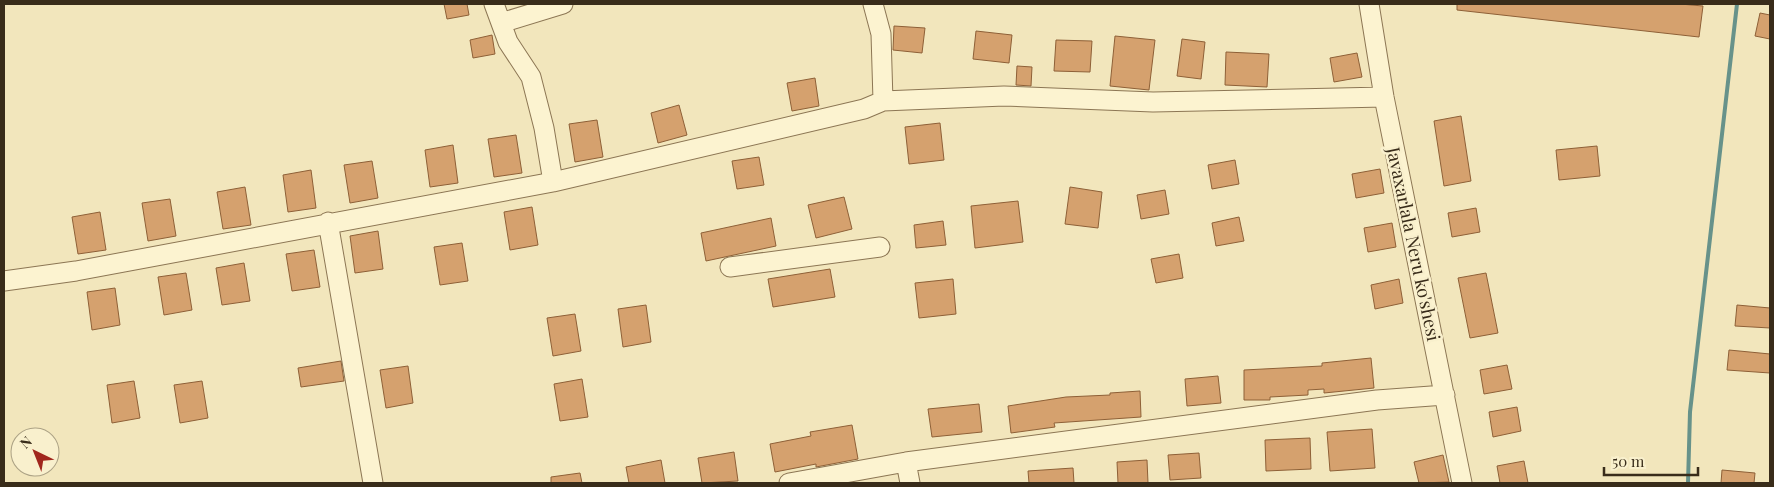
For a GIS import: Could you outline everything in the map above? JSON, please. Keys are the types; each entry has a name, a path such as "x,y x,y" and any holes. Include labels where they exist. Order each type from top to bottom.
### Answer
{"street":[{"path":"494,4 508,42 531,76 544,128 552,182"},
{"path":"501,23 563,4"},
{"path":"873,4 881,34 883,102"},
{"name":"Javaxarlala Neru ko'shesi","path":"1369,4 1384,97 1462,483"},
{"path":"4,281 76,271 328,222 552,182 864,109 883,102 1004,96 1153,102 1384,97"},
{"path":"328,222 373,483"},
{"path":"730,268 880,248"},
{"path":"789,483 906,462 1378,400 1445,396"},
{"path":"906,462 910,483"}],"building":[{"path":"444,4 467,4 469,15 447,19"},
{"path":"1457,4 1680,4 1703,6 1699,37 1457,10"},
{"path":"1760,13 1770,15 1770,39 1755,36"},
{"path":"894,26 925,28 922,53 893,50"},
{"path":"976,31 1012,35 1009,63 973,59"},
{"path":"492,35 495,54 473,58 470,40"},
{"path":"1115,36 1155,40 1149,90 1110,86"},
{"path":"1182,39 1205,42 1201,79 1177,76"},
{"path":"1056,40 1092,41 1090,72 1054,71"},
{"path":"1226,52 1269,54 1267,87 1225,85"},
{"path":"1357,53 1362,77 1334,82 1330,58"},
{"path":"1017,66 1032,67 1031,86 1016,85"},
{"path":"815,78 819,106 792,111 787,83"},
{"path":"679,105 687,135 658,143 651,113"},
{"path":"1461,116 1471,181 1444,186 1434,121"},
{"path":"597,120 603,157 575,162 569,124"},
{"path":"940,123 944,160 909,164 905,127"},
{"path":"516,135 522,173 494,177 488,139"},
{"path":"453,145 458,183 430,187 425,150"},
{"path":"1597,146 1600,176 1559,180 1556,150"},
{"path":"759,157 764,185 737,189 732,161"},
{"path":"1235,160 1239,184 1212,189 1208,165"},
{"path":"372,161 378,198 350,203 344,165"},
{"path":"1380,169 1384,193 1356,198 1352,174"},
{"path":"311,170 316,208 288,212 283,175"},
{"path":"245,187 251,225 223,229 217,192"},
{"path":"1070,187 1102,192 1098,228 1065,224"},
{"path":"1165,190 1169,214 1141,219 1137,195"},
{"path":"844,197 852,229 816,238 808,205"},
{"path":"170,199 176,236 148,241 142,203"},
{"path":"1018,201 1023,242 975,248 971,206"},
{"path":"532,207 538,245 510,250 504,212"},
{"path":"1476,208 1480,232 1452,237 1448,213"},
{"path":"100,212 106,250 78,254 72,217"},
{"path":"1239,217 1244,241 1216,246 1212,223"},
{"path":"771,218 776,246 706,261 701,233"},
{"path":"943,221 946,245 916,248 914,225"},
{"path":"1392,223 1396,247 1368,252 1364,228"},
{"path":"378,231 383,269 355,273 350,236"},
{"path":"462,243 468,281 440,285 434,247"},
{"path":"314,250 320,287 292,291 286,254"},
{"path":"1179,254 1183,278 1156,283 1151,259"},
{"path":"244,263 250,301 222,305 216,268"},
{"path":"830,269 835,297 773,307 768,279"},
{"path":"186,273 192,310 164,315 158,277"},
{"path":"1486,273 1498,333 1470,338 1458,278"},
{"path":"953,279 956,314 919,318 915,283"},
{"path":"1399,279 1403,303 1375,309 1371,285"},
{"path":"115,288 120,325 92,330 87,292"},
{"path":"646,305 651,342 623,347 618,309"},
{"path":"1737,305 1770,308 1770,328 1735,326"},
{"path":"575,314 581,351 553,356 547,318"},
{"path":"1729,350 1770,354 1770,373 1727,370"},
{"path":"1371,358 1374,388 1324,393 1324,389 1308,390 1308,395 1270,397 1270,400 1244,400 1244,370 1322,366 1322,363"},
{"path":"341,361 344,381 301,387 298,368"},
{"path":"1507,365 1512,389 1484,394 1480,370"},
{"path":"408,366 413,403 386,408 380,370"},
{"path":"1218,376 1221,403 1187,406 1185,379"},
{"path":"582,379 588,417 560,421 554,384"},
{"path":"134,381 140,418 112,423 107,385"},
{"path":"202,381 208,418 180,423 174,385"},
{"path":"1140,391 1141,417 1054,423 1055,427 1011,433 1008,406 1066,397 1110,395 1110,393"},
{"path":"979,404 982,432 932,437 928,409"},
{"path":"1517,407 1521,431 1493,437 1489,412"},
{"path":"852,425 858,459 816,467 816,464 775,472 770,444 811,436 810,432"},
{"path":"1372,429 1375,468 1330,471 1327,432"},
{"path":"1310,438 1311,469 1266,471 1265,440"},
{"path":"734,452 738,481 702,483 698,458"},
{"path":"1199,453 1201,478 1170,480 1168,455"},
{"path":"1443,455 1449,482 1419,483 1414,462"},
{"path":"661,460 665,483 629,483 626,467"},
{"path":"1147,460 1148,483 1118,483 1117,462"},
{"path":"1524,461 1528,483 1500,483 1497,466"},
{"path":"1073,468 1074,483 1029,483 1028,471"},
{"path":"1722,470 1755,473 1754,483 1721,483"},
{"path":"580,473 582,483 551,483 551,477"}],"waterway":[{"path":"1688,483 1690,412 1737,4"}]}
